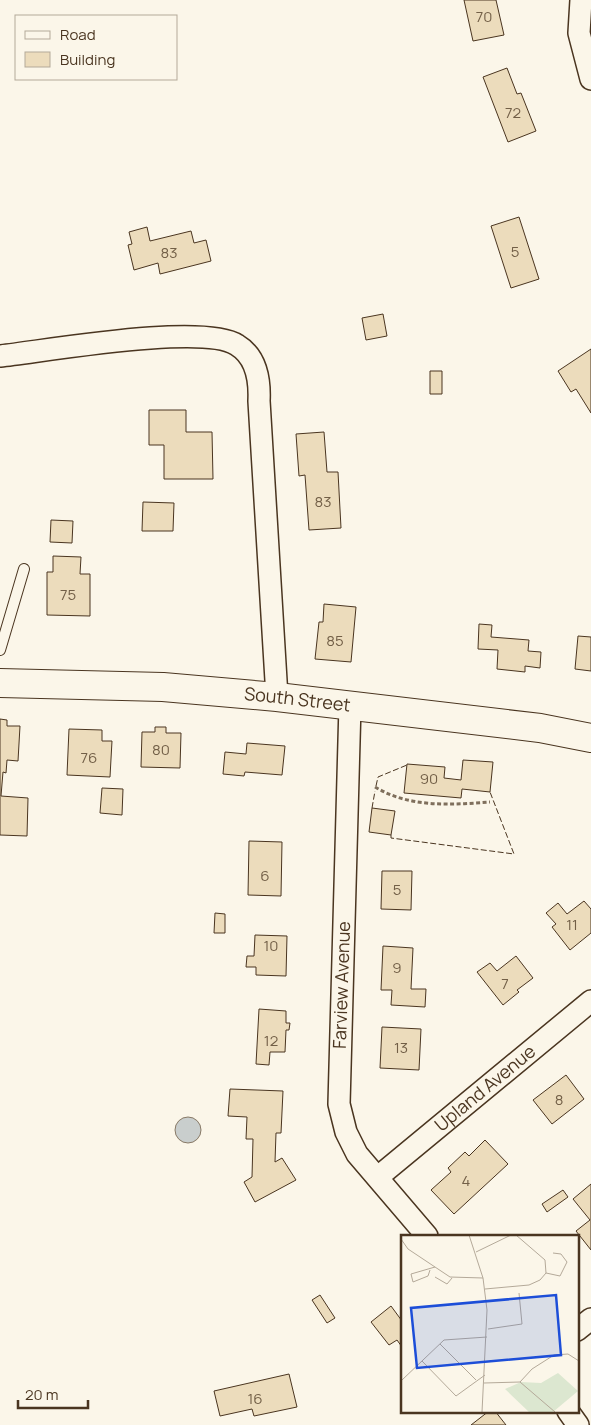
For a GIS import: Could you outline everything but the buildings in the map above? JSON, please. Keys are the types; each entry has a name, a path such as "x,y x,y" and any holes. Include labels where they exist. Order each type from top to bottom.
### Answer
{"street":[{"path":"581,0 580,34 591,79"},
{"path":"0,356 168,336 214,337 237,344 252,359 260,380 259,401 277,697"},
{"name":"South Street","path":"0,683 163,687 277,697 540,728 591,738"},
{"name":"Farview Avenue","path":"350,705 339,1104 351,1143 426,1235"},
{"name":"Upland Avenue","path":"378,1177 591,1001"},
{"path":"578,1329 591,1319"},
{"path":"569,1412 578,1425"}],"lane":[{"path":"0,650 24,570"}],"path":[{"path":"375,788 390,796 416,803 490,802"}],"shaded area":[{"path":"188,1117 197,1121 201,1130 197,1139 188,1143 179,1139 175,1130 179,1121"}],"fence":[{"path":"376,786 378,777 407,765"},
{"path":"372,808 375,791"},
{"path":"391,835 391,838 514,854 490,792"}]}
